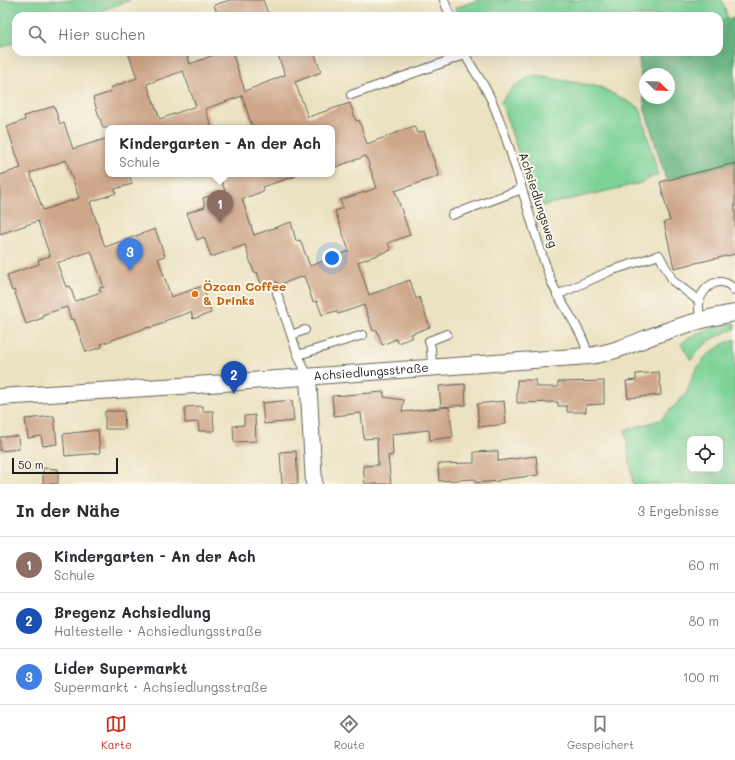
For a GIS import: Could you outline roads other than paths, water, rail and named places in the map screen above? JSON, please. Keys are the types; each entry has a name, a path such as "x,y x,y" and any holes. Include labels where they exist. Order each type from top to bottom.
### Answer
{"street":[{"name":"Achsiedlungsstraße","path":"0,397 308,377 588,356 605,354 701,319 735,313"},
{"path":"308,377 314,484"}],"lane":[{"path":"444,0 448,12"},
{"path":"351,95 457,56"},
{"name":"Achsiedlungsweg","path":"467,56 485,87 495,109 557,296 578,327 588,356"},
{"path":"452,215 522,189"},
{"path":"557,296 610,271 659,255 673,281 699,301"},
{"path":"701,319 699,301 705,289 711,284 720,282 726,283 735,291"},
{"path":"277,293 298,355 308,377"},
{"path":"292,335 305,330"},
{"path":"432,368 431,348 429,341 447,334"},
{"path":"298,355 363,335"}],"place":[{"name":"Kindergarten - An der Ach","path":"220,223"},
{"name":"Lider Supermarkt","path":"130,271"},
{"name":"Özcan Coffee & Drinks","path":"195,294"},
{"name":"Bregenz Achsiedlung","path":"234,394"}]}
